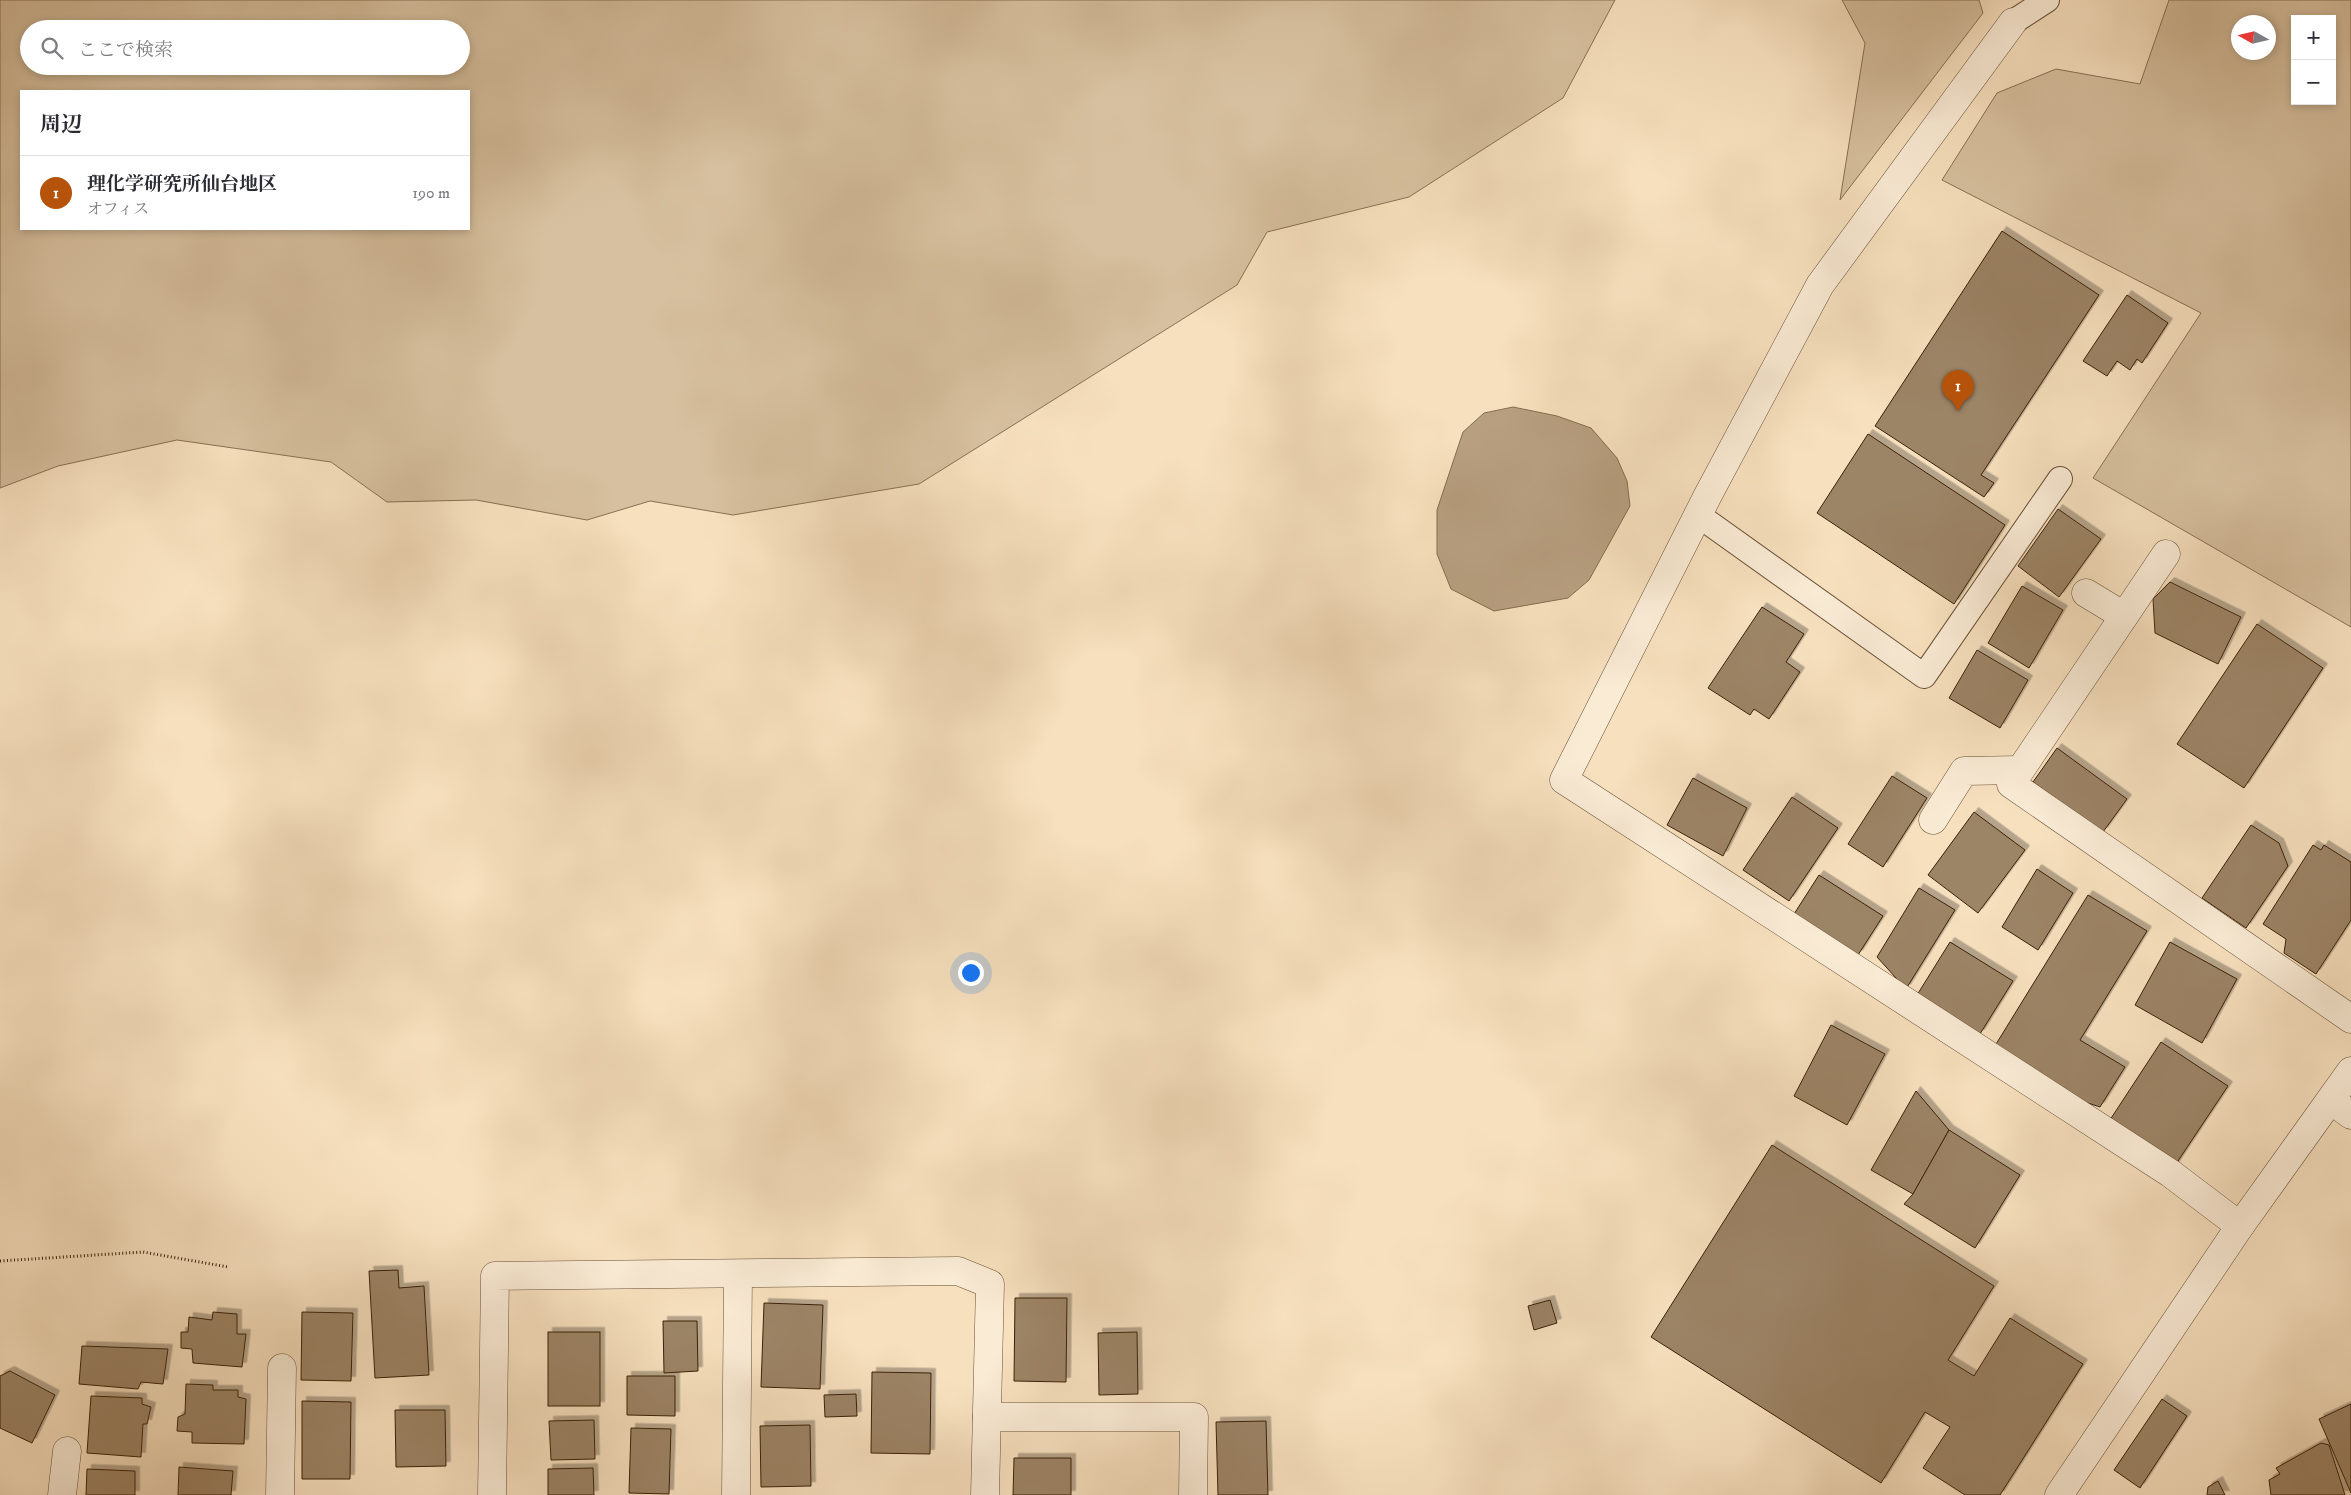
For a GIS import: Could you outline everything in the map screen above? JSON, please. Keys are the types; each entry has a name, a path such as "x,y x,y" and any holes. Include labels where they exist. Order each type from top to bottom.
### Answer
{"street":[{"path":"2013,22 1820,286 1698,515 1564,780 2170,1173 2240,1226"},
{"path":"2166,554 2011,784 2351,1019"},
{"path":"2086,594 2124,616"},
{"path":"1933,820 1964,771 2020,770"},
{"path":"2059,1495 2240,1226 2341,1107 2351,1071"},
{"path":"492,1495 495,1276 738,1275 958,1271 990,1284 986,1495"},
{"path":"736,1495 738,1275"},
{"path":"280,1495 282,1368"},
{"path":"987,1417 1194,1417 1193,1495"},
{"path":"62,1495 67,1451"}],"lane":[{"path":"2013,22 2047,0"},
{"path":"1698,515 1924,676 2060,479"}],"path":[{"path":"0,1261 143,1252 228,1267"}],"shaded area":[{"path":"0,0 1615,0 1563,98 1409,197 1267,232 1237,285 919,484 733,515 650,501 587,520 476,500 387,502 331,462 177,440 58,466 0,488"},
{"path":"1842,0 1979,0 1983,13 1840,200 1865,43"},
{"path":"2169,0 2351,0 2351,627 2093,478 2201,313 1942,180 1997,93 2056,69 2140,84"},
{"path":"1513,407 1557,416 1591,428 1617,458 1627,481 1630,506 1589,580 1568,598 1494,611 1451,589 1437,554 1437,510 1463,432 1484,413"}],"building":[{"path":"2002,231 2099,295 1981,475 1994,483 1984,497 1875,426"},
{"path":"2127,295 2168,323 2142,363 2137,359 2130,370 2117,361 2107,376 2083,361"},
{"path":"1868,434 2005,525 1954,604 1817,513"},
{"path":"2058,509 2101,539 2059,597 2018,566"},
{"path":"2170,582 2241,617 2218,664 2155,633 2153,599"},
{"path":"2022,586 2063,610 2029,668 1988,643"},
{"path":"1762,607 1804,634 1786,662 1800,672 1769,719 1754,709 1750,715 1708,688"},
{"path":"2257,624 2323,668 2244,788 2177,744"},
{"path":"1977,650 2028,680 2000,728 1949,698"},
{"path":"2057,748 2127,799 2103,832 2033,782"},
{"path":"1892,776 1927,798 1883,867 1848,844"},
{"path":"1693,778 1747,808 1723,856 1667,825"},
{"path":"1792,797 1838,828 1789,901 1743,870"},
{"path":"1974,812 2025,850 1978,913 1928,875"},
{"path":"2251,825 2279,843 2288,866 2246,928 2202,898"},
{"path":"2313,845 2321,850 2324,845 2351,862 2351,920 2316,974 2284,953 2286,939 2263,924"},
{"path":"2037,869 2073,893 2038,950 2002,927"},
{"path":"1819,875 1883,916 1858,955 1794,914"},
{"path":"1919,888 1955,910 1906,989 1877,957"},
{"path":"2088,895 2147,931 2080,1040 2125,1067 2100,1107 2073,1098 1993,1049"},
{"path":"1950,942 2013,981 1980,1034 1917,995"},
{"path":"2170,942 2237,979 2202,1043 2135,1005"},
{"path":"1831,1025 1885,1054 1847,1125 1794,1096"},
{"path":"2161,1042 2228,1086 2170,1173 2104,1129"},
{"path":"1916,1091 1949,1130 1913,1194 1871,1170"},
{"path":"1949,1130 2020,1175 1975,1248 1904,1204 1913,1194"},
{"path":"1772,1145 1994,1286 1948,1360 1974,1376 2010,1318 2083,1364 2000,1495 1965,1495 1923,1468 1950,1427 1925,1412 1881,1483 1651,1337"},
{"path":"398,1270 399,1288 424,1286 429,1375 375,1378 369,1271"},
{"path":"1015,1298 1067,1298 1066,1382 1014,1381"},
{"path":"1550,1300 1557,1323 1534,1330 1528,1306"},
{"path":"764,1303 823,1305 820,1389 761,1387"},
{"path":"213,1312 237,1314 237,1334 246,1334 242,1367 193,1363 192,1349 181,1348 181,1332 188,1332 189,1317 212,1320"},
{"path":"302,1312 353,1313 351,1381 301,1380"},
{"path":"663,1321 697,1321 698,1371 664,1373"},
{"path":"548,1332 600,1332 600,1406 548,1406"},
{"path":"1137,1332 1138,1394 1099,1395 1098,1333"},
{"path":"82,1346 168,1349 163,1384 141,1382 138,1389 79,1384"},
{"path":"10,1371 55,1395 32,1443 0,1428 0,1376"},
{"path":"872,1372 931,1373 930,1454 871,1453"},
{"path":"627,1376 675,1376 675,1416 627,1415"},
{"path":"186,1384 213,1385 213,1390 238,1390 238,1397 246,1399 244,1444 192,1443 192,1432 177,1431 178,1417 185,1414"},
{"path":"856,1394 857,1416 825,1417 824,1395"},
{"path":"91,1396 142,1398 142,1404 151,1407 147,1424 143,1424 141,1457 87,1453"},
{"path":"2162,1399 2187,1416 2140,1488 2114,1470"},
{"path":"302,1401 351,1402 350,1479 302,1479"},
{"path":"2351,1404 2351,1493 2319,1419"},
{"path":"395,1410 445,1410 446,1466 396,1467"},
{"path":"594,1420 595,1459 551,1460 549,1421"},
{"path":"1266,1421 1268,1495 1218,1495 1216,1422"},
{"path":"810,1425 811,1486 761,1487 760,1426"},
{"path":"631,1428 671,1429 669,1494 629,1493"},
{"path":"2321,1443 2329,1445 2345,1495 2271,1495 2269,1480 2280,1474 2276,1468"},
{"path":"1014,1458 1071,1458 1071,1495 1013,1495"},
{"path":"179,1467 233,1471 231,1495 178,1495"},
{"path":"593,1468 594,1495 548,1495 548,1469"},
{"path":"87,1469 135,1471 135,1495 86,1495"},
{"path":"2218,1481 2225,1495 2207,1495 2208,1487"}],"place":[{"name":"理化学研究所仙台地区","path":"1958,411"}]}
